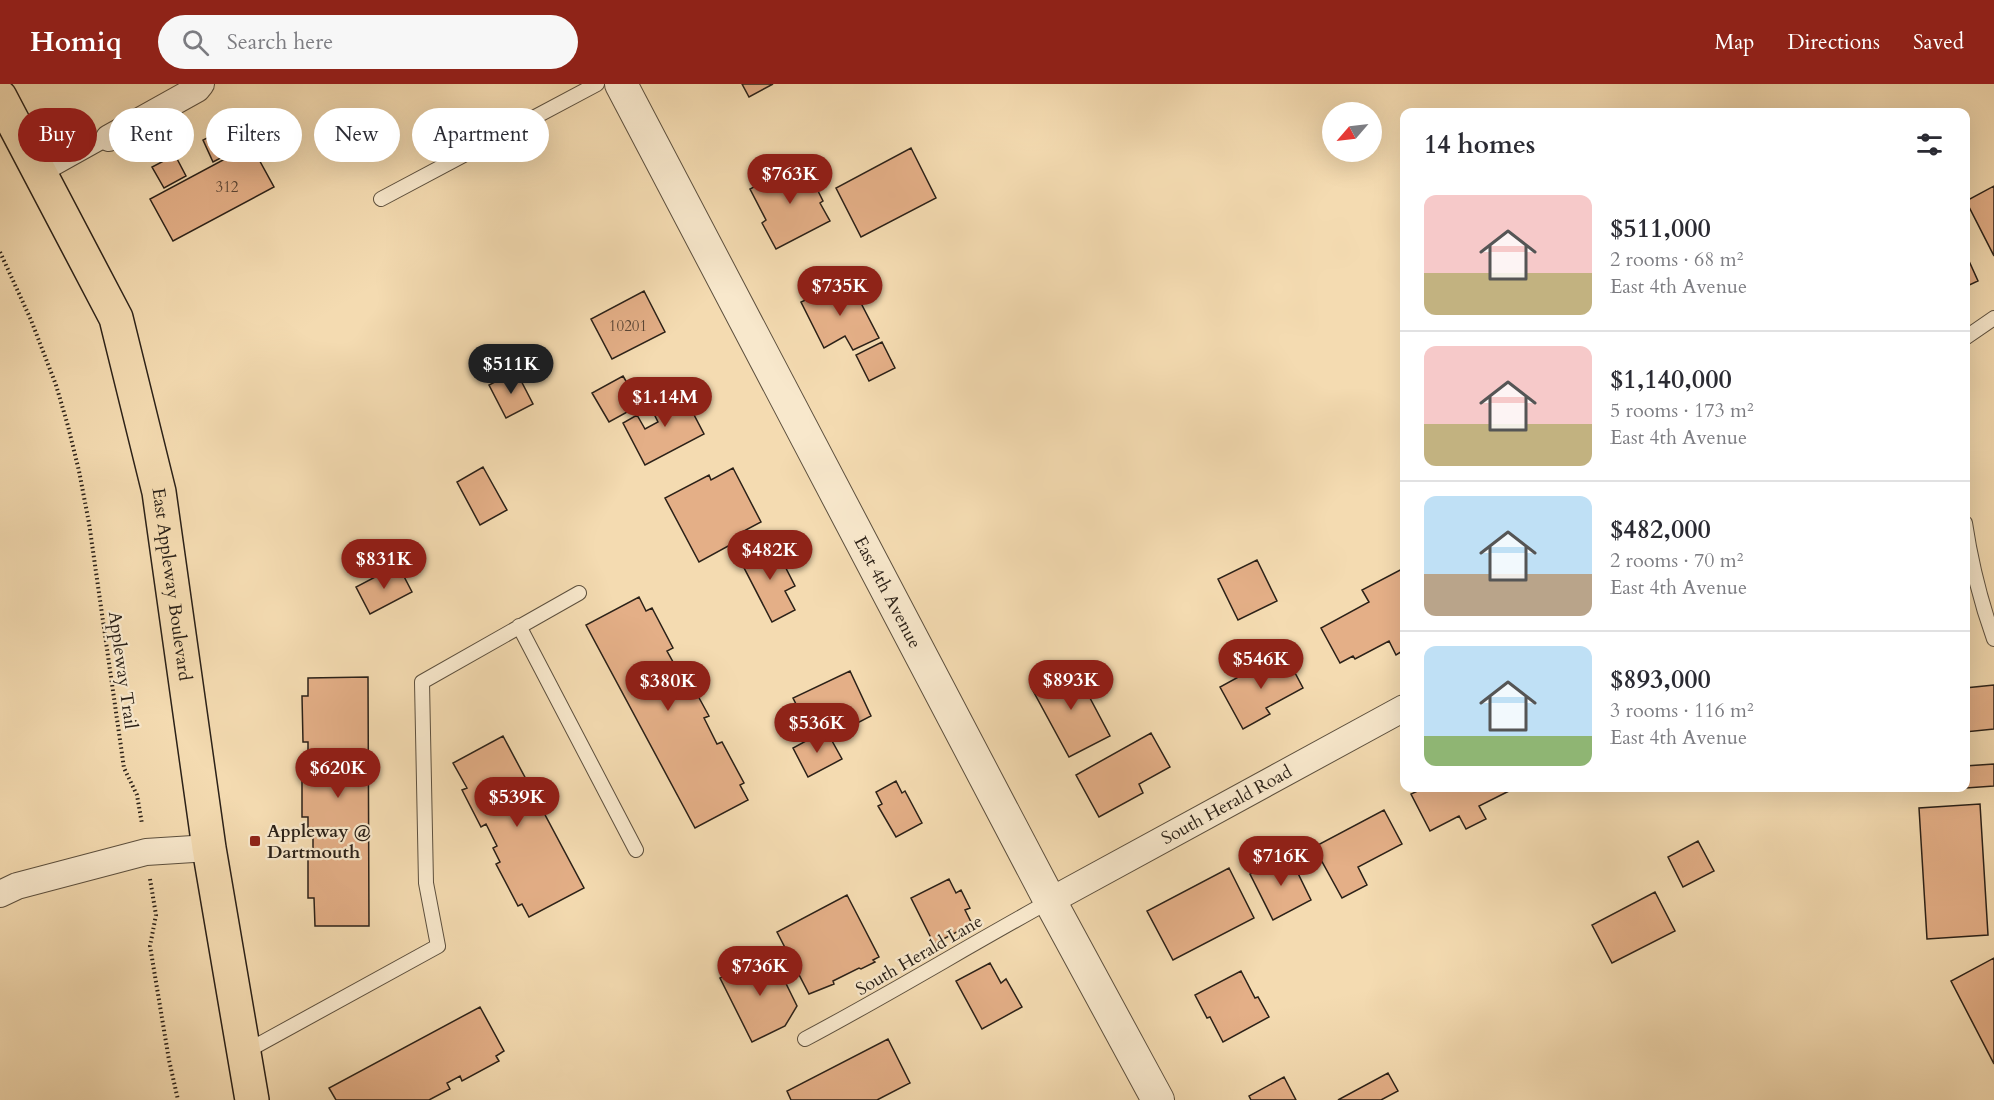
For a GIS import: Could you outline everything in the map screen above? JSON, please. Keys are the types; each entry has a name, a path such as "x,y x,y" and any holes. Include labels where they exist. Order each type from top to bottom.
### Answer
{"main road":[{"name":"East Appleway Boulevard","path":"0,97 116,318 159,492 209,848 252,1100"}],"street":[{"path":"162,108 201,84"},
{"name":"East 4th Avenue","path":"621,84 1050,901 1158,1100"},
{"name":"South Herald Road","path":"1050,901 1400,710"},
{"path":"0,894 17,886 146,852 209,848"}],"lane":[{"path":"381,199 597,84"},
{"path":"41,176 109,138"},
{"path":"1970,335 1994,318"},
{"path":"1970,558 1980,599 1994,639"},
{"path":"244,1052 438,946 426,883 422,682 579,592"},
{"path":"519,626 636,850"},
{"name":"South Herald Lane","path":"805,1039 1050,901"}],"path":[{"name":"Appleway Trail","path":"0,252 31,320 56,385 71,437 89,523 124,768 137,795 156,915 150,946 178,1100"}],"building":[{"path":"742,84 773,84 749,97"},
{"path":"911,148 936,198 861,237 836,188"},
{"path":"803,161 823,201 820,203 830,221 776,249 762,223 766,220 750,189"},
{"path":"162,162 179,162 186,176 164,188 152,167"},
{"path":"219,162 260,162 274,187 173,241 150,199"},
{"path":"1994,186 1994,256 1970,209 1970,199"},
{"path":"1970,263 1978,281 1970,285"},
{"path":"849,280 879,338 853,350 845,336 824,348 801,302"},
{"path":"644,291 665,332 612,359 591,319"},
{"path":"882,342 895,368 869,381 856,355"},
{"path":"516,371 533,404 506,418 489,385"},
{"path":"623,376 640,405 609,422 592,393"},
{"path":"680,388 704,434 645,465 623,423 637,415 645,429 658,422 649,404"},
{"path":"483,467 507,510 480,525 457,482"},
{"path":"733,468 761,522 740,533 743,538 699,562 665,498 709,475 711,480"},
{"path":"773,543 795,586 785,591 795,610 772,622 740,560"},
{"path":"1257,560 1277,601 1238,620 1218,579"},
{"path":"398,565 412,592 370,614 356,587"},
{"path":"1400,570 1400,652 1396,655 1389,641 1355,659 1353,656 1340,663 1321,628 1369,602 1362,590"},
{"path":"639,597 646,611 652,608 673,648 667,651 682,678 687,676 709,716 704,718 717,744 722,742 744,783 740,785 748,800 695,828 586,625"},
{"path":"1284,652 1303,688 1266,708 1270,714 1243,729 1220,687"},
{"path":"1072,664 1110,736 1069,757 1031,687"},
{"path":"850,671 871,716 840,732 827,706 803,718 793,698"},
{"path":"368,677 369,926 315,926 314,898 308,898 308,856 313,856 313,833 308,833 308,817 302,817 302,770 308,770 308,742 303,742 302,696 308,696 308,678"},
{"path":"1994,685 1994,729 1970,731 1970,687"},
{"path":"826,730 842,759 808,777 793,748"},
{"path":"1151,733 1170,767 1139,784 1143,793 1099,817 1076,775"},
{"path":"503,736 584,888 529,917 522,904 518,906 496,864 500,862 493,848 497,846 486,824 481,827 462,790 467,788 453,763"},
{"path":"1994,764 1994,786 1970,788 1970,766"},
{"path":"896,781 902,793 905,791 922,823 896,837 878,806 882,804 876,792"},
{"path":"1415,792 1507,792 1479,806 1486,819 1466,829 1459,816 1430,831 1411,794"},
{"path":"1980,804 1988,935 1927,939 1919,808"},
{"path":"1384,810 1402,844 1358,867 1367,885 1342,898 1314,847"},
{"path":"1698,841 1714,871 1683,887 1668,857"},
{"path":"1289,855 1311,900 1273,920 1250,874"},
{"path":"1229,868 1254,918 1173,960 1147,911"},
{"path":"949,879 956,893 961,890 970,908 965,910 972,924 934,944 911,898"},
{"path":"1655,892 1675,931 1612,963 1592,925"},
{"path":"847,895 879,957 873,960 875,962 833,981 834,984 809,994 777,932"},
{"path":"771,953 797,1006 785,1026 752,1042 720,978"},
{"path":"1994,958 1994,1064 1951,981"},
{"path":"990,963 1001,983 1006,979 1022,1007 982,1029 956,981"},
{"path":"1241,971 1255,998 1258,997 1269,1017 1223,1042 1195,995"},
{"path":"480,1007 504,1051 496,1056 499,1061 462,1081 460,1076 447,1083 450,1089 429,1100 336,1100 329,1088"},
{"path":"888,1039 910,1083 877,1100 791,1100 787,1091"},
{"path":"1388,1073 1398,1091 1381,1100 1338,1100"},
{"path":"1284,1077 1296,1100 1251,1100 1249,1096"}],"place":[{"name":"Appleway @ Dartmouth","path":"255,841"}]}
